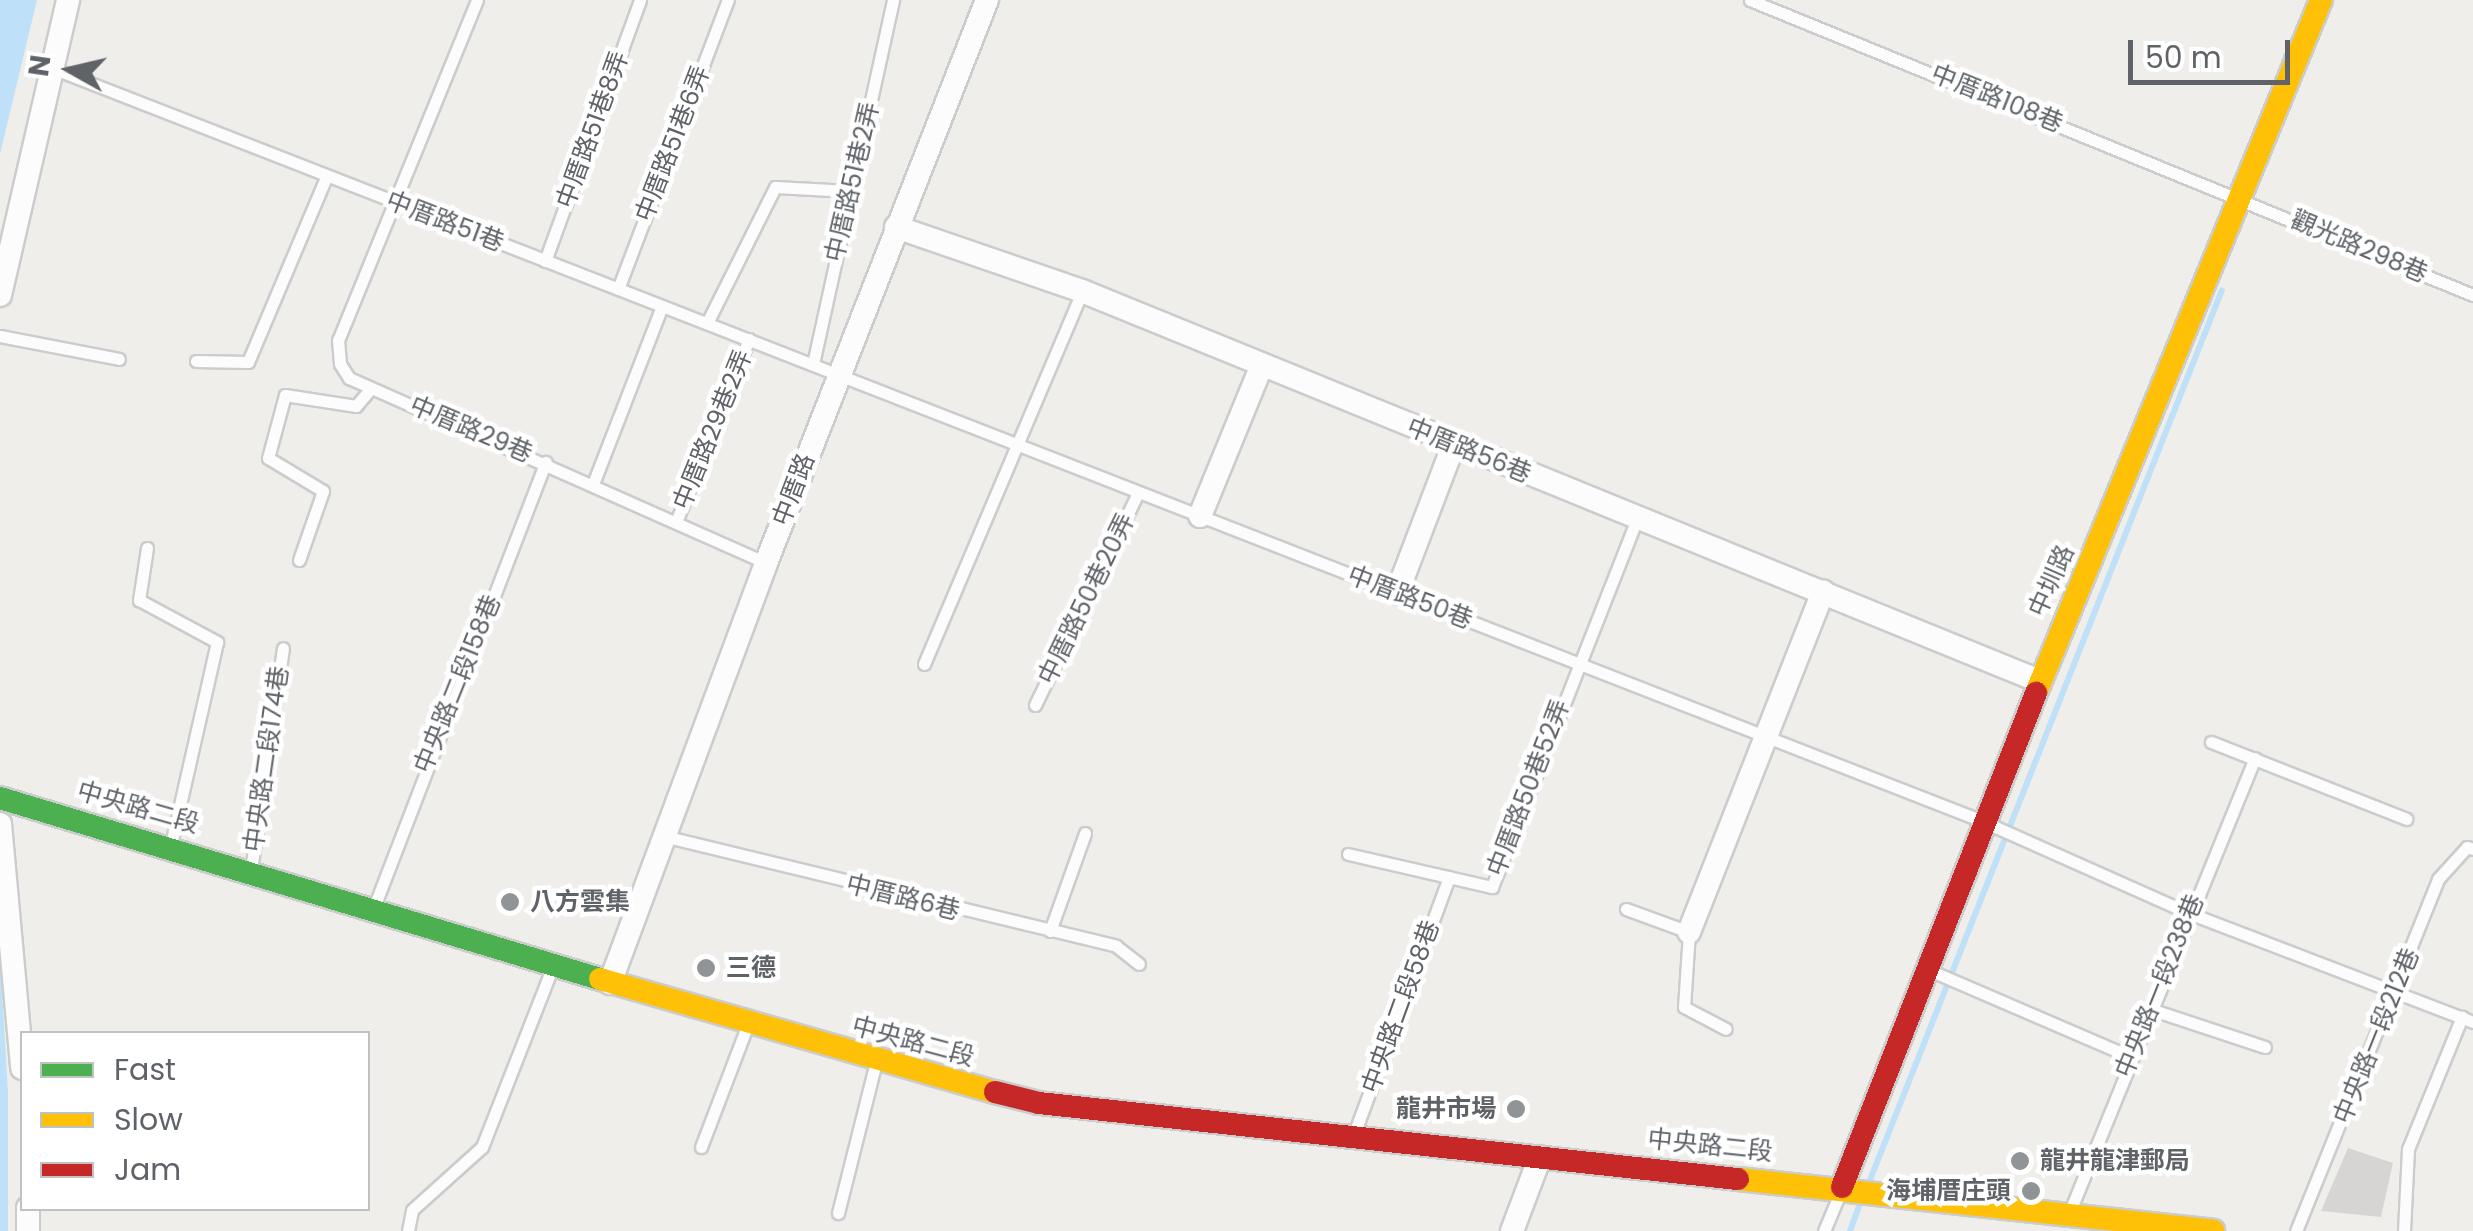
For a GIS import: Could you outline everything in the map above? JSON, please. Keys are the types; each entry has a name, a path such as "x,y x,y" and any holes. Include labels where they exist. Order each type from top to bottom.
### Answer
{"street":[{"path":"0,295 68,0"},
{"name":"中厝路","path":"610,983 766,563 987,0"},
{"name":"中圳路","path":"1842,1187 1982,821 2244,199 2321,0"},
{"name":"中厝路56巷","path":"896,227 1082,291 1453,446 1823,591 2039,681"},
{"path":"1200,516 1262,365"},
{"path":"1397,593 1453,446"},
{"path":"1689,932 1770,740 1823,591"},
{"name":"中央路二段","path":"0,798 252,870 552,966 876,1062 1040,1103 1842,1187 2033,1221 2069,1215 2214,1231"},
{"path":"0,824 20,1046"},
{"path":"1512,1231 1540,1157"}],"lane":[{"name":"中厝路29巷","path":"477,0 338,340 340,364 349,378 546,462 766,563"},
{"name":"中厝路51巷8弄","path":"545,260 640,0"},
{"name":"中厝路51巷6弄","path":"618,289 728,0"},
{"name":"中厝路51巷2弄","path":"813,364 894,0"},
{"name":"中厝路108巷","path":"1750,0 2244,199"},
{"name":"中厝路51巷","path":"52,68 840,374"},
{"path":"196,360 248,362 326,177"},
{"path":"708,323 775,186 850,191"},
{"name":"觀光路298巷","path":"2244,199 2473,295"},
{"path":"924,664 1082,291"},
{"path":"593,484 662,306"},
{"path":"0,336 119,358"},
{"name":"中厝路29巷2弄","path":"676,522 750,339"},
{"name":"中厝路50巷","path":"840,374 1982,821 2190,913 2468,1019"},
{"path":"299,560 323,491 268,458 285,394 356,406 371,388"},
{"name":"中央路二段158巷","path":"374,907 546,462"},
{"name":"中厝路50巷20弄","path":"1035,706 1138,493"},
{"path":"1577,663 1638,517"},
{"path":"147,548 139,600 217,642 172,846"},
{"name":"中央路二段174巷","path":"252,870 283,648"},
{"name":"中厝路50巷52弄","path":"1348,854 1492,887 1577,663"},
{"path":"2211,742 2406,819"},
{"name":"中央路一段238巷","path":"2069,1215 2255,758"},
{"path":"1050,931 1084,833"},
{"name":"中厝路6巷","path":"663,836 1116,946 1138,964"},
{"name":"中央路一段212巷","path":"2296,1231 2398,990 2438,879 2470,848"},
{"name":"中央路二段58巷","path":"1353,1138 1449,878"},
{"path":"1626,909 1689,932 1684,1007 1726,1029"},
{"path":"408,1231 412,1210 482,1147 552,966"},
{"path":"1925,968 2131,1057"},
{"path":"2150,1009 2265,1047"},
{"path":"2404,1231 2408,1149 2468,1019"},
{"path":"701,1147 748,1024"},
{"path":"838,1213 876,1062"},
{"path":"1824,1231 1842,1187"}],"water":[{"path":"0,0 37,0 0,154"},
{"path":"0,955 8,1093 8,1231 0,1231"}],"building":[{"path":"2348,1148 2393,1163 2381,1217 2321,1211"}],"waterway":[{"path":"1868,1185 2222,290"},
{"path":"1850,1231 1861,1201"}],"traffic: fast":[{"path":"0,798 600,979"}],"traffic: slow":[{"path":"2036,693 2321,0"},
{"path":"600,979 995,1092"},
{"path":"1738,1179 2213,1231"}],"traffic: jam":[{"path":"1842,1187 2036,693"},
{"path":"995,1092 1039,1103 1738,1179"}],"place":[{"name":"八方雲集","path":"510,902"},
{"name":"三德","path":"706,968"},
{"name":"龍井市場","path":"1516,1109"},
{"name":"龍井龍津郵局","path":"2020,1161"},
{"name":"海埔厝庄頭","path":"2031,1191"}]}
